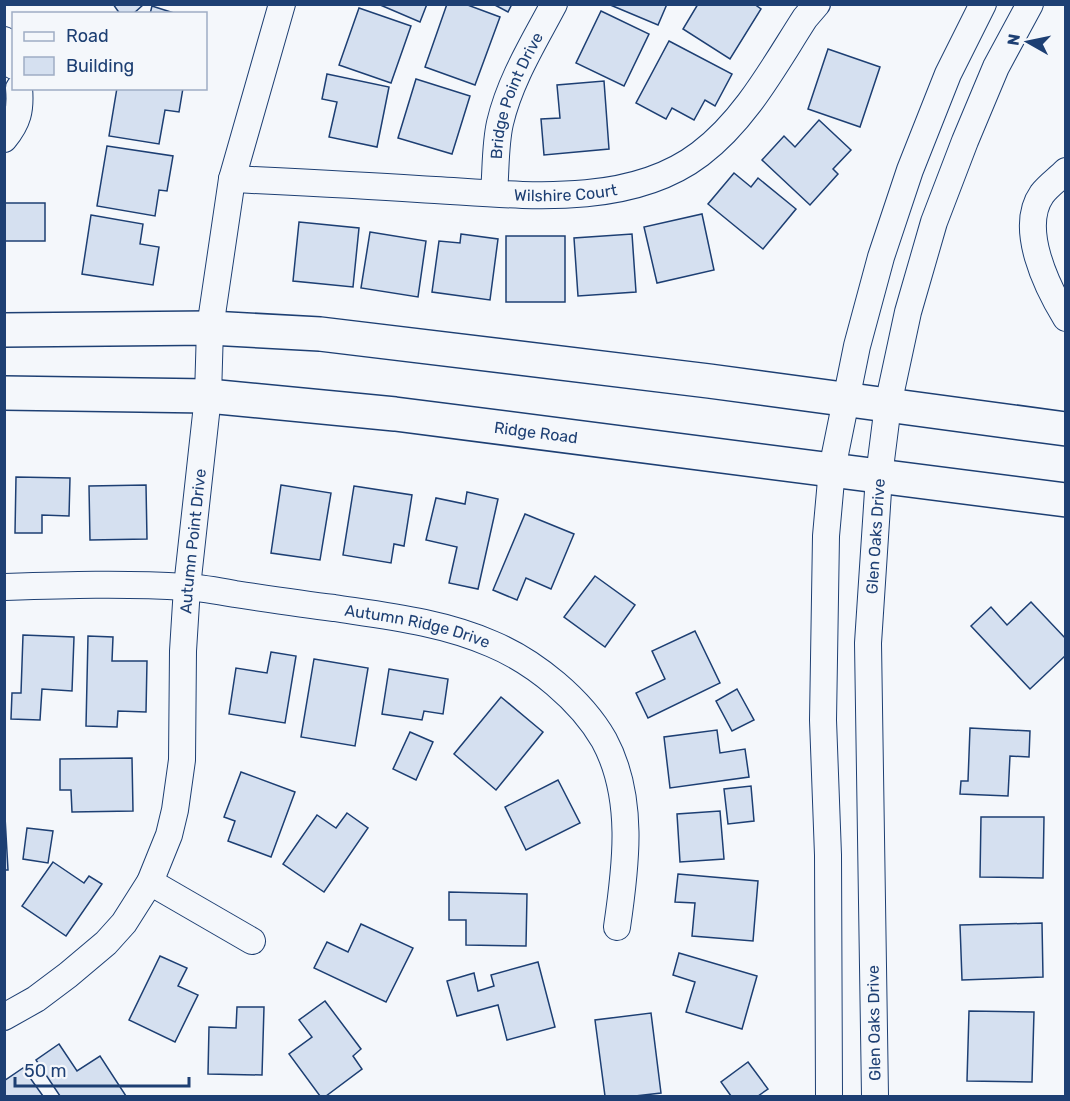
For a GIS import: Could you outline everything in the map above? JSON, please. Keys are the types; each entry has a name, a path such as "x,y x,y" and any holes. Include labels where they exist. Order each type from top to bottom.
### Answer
{"main road":[{"path":"4,330 210,328 320,334 846,399 1065,429"},
{"name":"Ridge Road","path":"4,393 208,396 395,414 1065,500"}],"street":[{"name":"Autumn Point Drive","path":"5,1014 36,999 106,943 124,923 150,882 169,835 182,760 183,651 187,587 208,396 210,328 232,179 282,4"},
{"name":"Bridge Point Drive","path":"494,192 500,124 508,97 554,4"},
{"name":"Wilshire Court","path":"232,179 553,195 616,189 640,184 690,160 714,143 752,99 805,18 817,4"},
{"path":"829,1096 828,855 823,720 826,546 832,469 857,346 881,257 910,170 948,74 983,4"},
{"name":"Glen Oaks Drive","path":"875,1096 868,643 879,476 888,405 908,312 934,222 964,141 996,67 1030,4"},
{"path":"4,40 12,61"},
{"path":"4,139 15,126 19,114 19,90"},
{"path":"1065,171 1042,195 1033,214 1033,241 1045,276 1065,318"},
{"name":"Autumn Ridge Drive","path":"4,587 99,584 187,587 415,620 460,631 494,644 554,683 575,701 604,741 617,773 626,823 625,872 617,927"},
{"path":"150,882 252,941"}],"building":[{"path":"113,4 144,4 135,12 119,12"},
{"path":"378,4 427,4 420,22"},
{"path":"447,4 465,4 500,17 475,85 425,67"},
{"path":"493,4 512,4 508,12"},
{"path":"608,4 667,4 658,25"},
{"path":"698,4 754,4 761,9 730,59 683,29"},
{"path":"152,6 171,12 150,12"},
{"path":"359,8 411,26 391,83 339,65"},
{"path":"601,11 649,34 624,86 576,63"},
{"path":"669,41 732,74 715,106 705,100 694,120 672,108 666,119 636,103"},
{"path":"828,49 880,67 860,127 808,109"},
{"path":"327,74 389,87 377,147 329,137 337,102 322,99"},
{"path":"416,79 470,96 452,154 398,138"},
{"path":"604,81 609,149 544,155 541,119 560,118 557,85"},
{"path":"117,90 183,90 179,112 165,110 159,144 109,136"},
{"path":"819,120 851,150 833,169 838,174 810,205 762,160 784,136 795,147"},
{"path":"107,146 173,156 167,191 159,190 155,216 97,206"},
{"path":"734,173 751,187 758,178 796,209 763,249 708,204"},
{"path":"4,203 45,203 45,241 4,241"},
{"path":"702,214 714,270 657,283 644,227"},
{"path":"91,215 143,224 140,244 159,247 153,285 82,274"},
{"path":"299,222 359,228 353,287 293,281"},
{"path":"370,232 426,241 418,297 361,288"},
{"path":"461,234 498,239 490,300 432,292 439,241 460,243"},
{"path":"632,234 636,292 578,296 574,238"},
{"path":"506,236 565,236 565,302 506,302"},
{"path":"16,477 70,478 69,516 42,515 42,533 15,533"},
{"path":"146,485 147,539 90,540 89,486"},
{"path":"281,485 331,493 320,560 271,553"},
{"path":"354,486 412,495 404,546 394,544 391,563 343,555"},
{"path":"467,492 498,499 478,589 449,583 457,547 426,540 436,498 465,504"},
{"path":"525,514 574,534 551,589 526,578 517,600 493,590"},
{"path":"595,576 635,605 605,647 564,617"},
{"path":"1031,602 1066,639 1066,655 1030,689 971,626 991,607 1007,625"},
{"path":"695,631 720,683 648,718 636,693 665,679 652,651"},
{"path":"23,635 74,637 72,691 42,689 40,720 11,719 12,693 21,693"},
{"path":"88,636 113,637 112,661 147,661 146,712 118,711 117,727 86,726"},
{"path":"271,652 296,656 285,723 229,714 236,668 267,673"},
{"path":"314,659 368,668 355,746 301,737"},
{"path":"389,669 448,679 443,714 424,711 422,720 382,714"},
{"path":"737,689 754,720 732,731 716,701"},
{"path":"501,697 543,732 496,790 454,754"},
{"path":"970,728 1030,731 1029,757 1010,756 1008,796 960,794 961,781 968,781"},
{"path":"717,730 720,753 745,749 749,777 670,788 664,737"},
{"path":"410,732 433,742 416,780 393,769"},
{"path":"132,758 133,811 72,812 71,790 60,790 60,759"},
{"path":"241,772 295,792 271,857 228,841 235,821 224,817"},
{"path":"558,780 580,823 526,850 505,807"},
{"path":"751,786 754,821 728,824 724,789"},
{"path":"4,799 8,870 4,870"},
{"path":"720,811 724,859 680,862 677,814"},
{"path":"347,813 368,828 324,892 283,864 317,815 336,828"},
{"path":"981,817 1044,817 1043,878 980,877"},
{"path":"27,828 53,831 48,863 23,859"},
{"path":"53,862 84,883 89,876 102,884 66,936 22,906"},
{"path":"678,874 758,881 753,941 692,936 695,903 675,902"},
{"path":"449,892 527,894 526,946 466,945 466,920 449,920"},
{"path":"1042,923 1043,977 962,980 960,925"},
{"path":"361,924 413,948 386,1002 314,968 327,942 348,952"},
{"path":"679,953 757,976 742,1029 686,1012 695,982 673,975"},
{"path":"160,956 187,968 178,986 198,995 175,1042 129,1020"},
{"path":"538,962 555,1027 507,1040 498,1005 457,1016 447,981 474,973 478,991 494,986 491,975"},
{"path":"325,1001 361,1049 353,1056 362,1069 326,1096 320,1096 289,1054 312,1037 299,1020"},
{"path":"237,1007 264,1007 262,1075 208,1074 209,1027 236,1028"},
{"path":"969,1011 1034,1012 1032,1082 967,1081"},
{"path":"651,1013 661,1093 605,1096 595,1020"},
{"path":"59,1044 77,1071 100,1056 126,1096 60,1096 36,1060"},
{"path":"748,1062 768,1089 758,1096 731,1096 721,1082"},
{"path":"23,1068 43,1096 4,1096 4,1081"}]}
